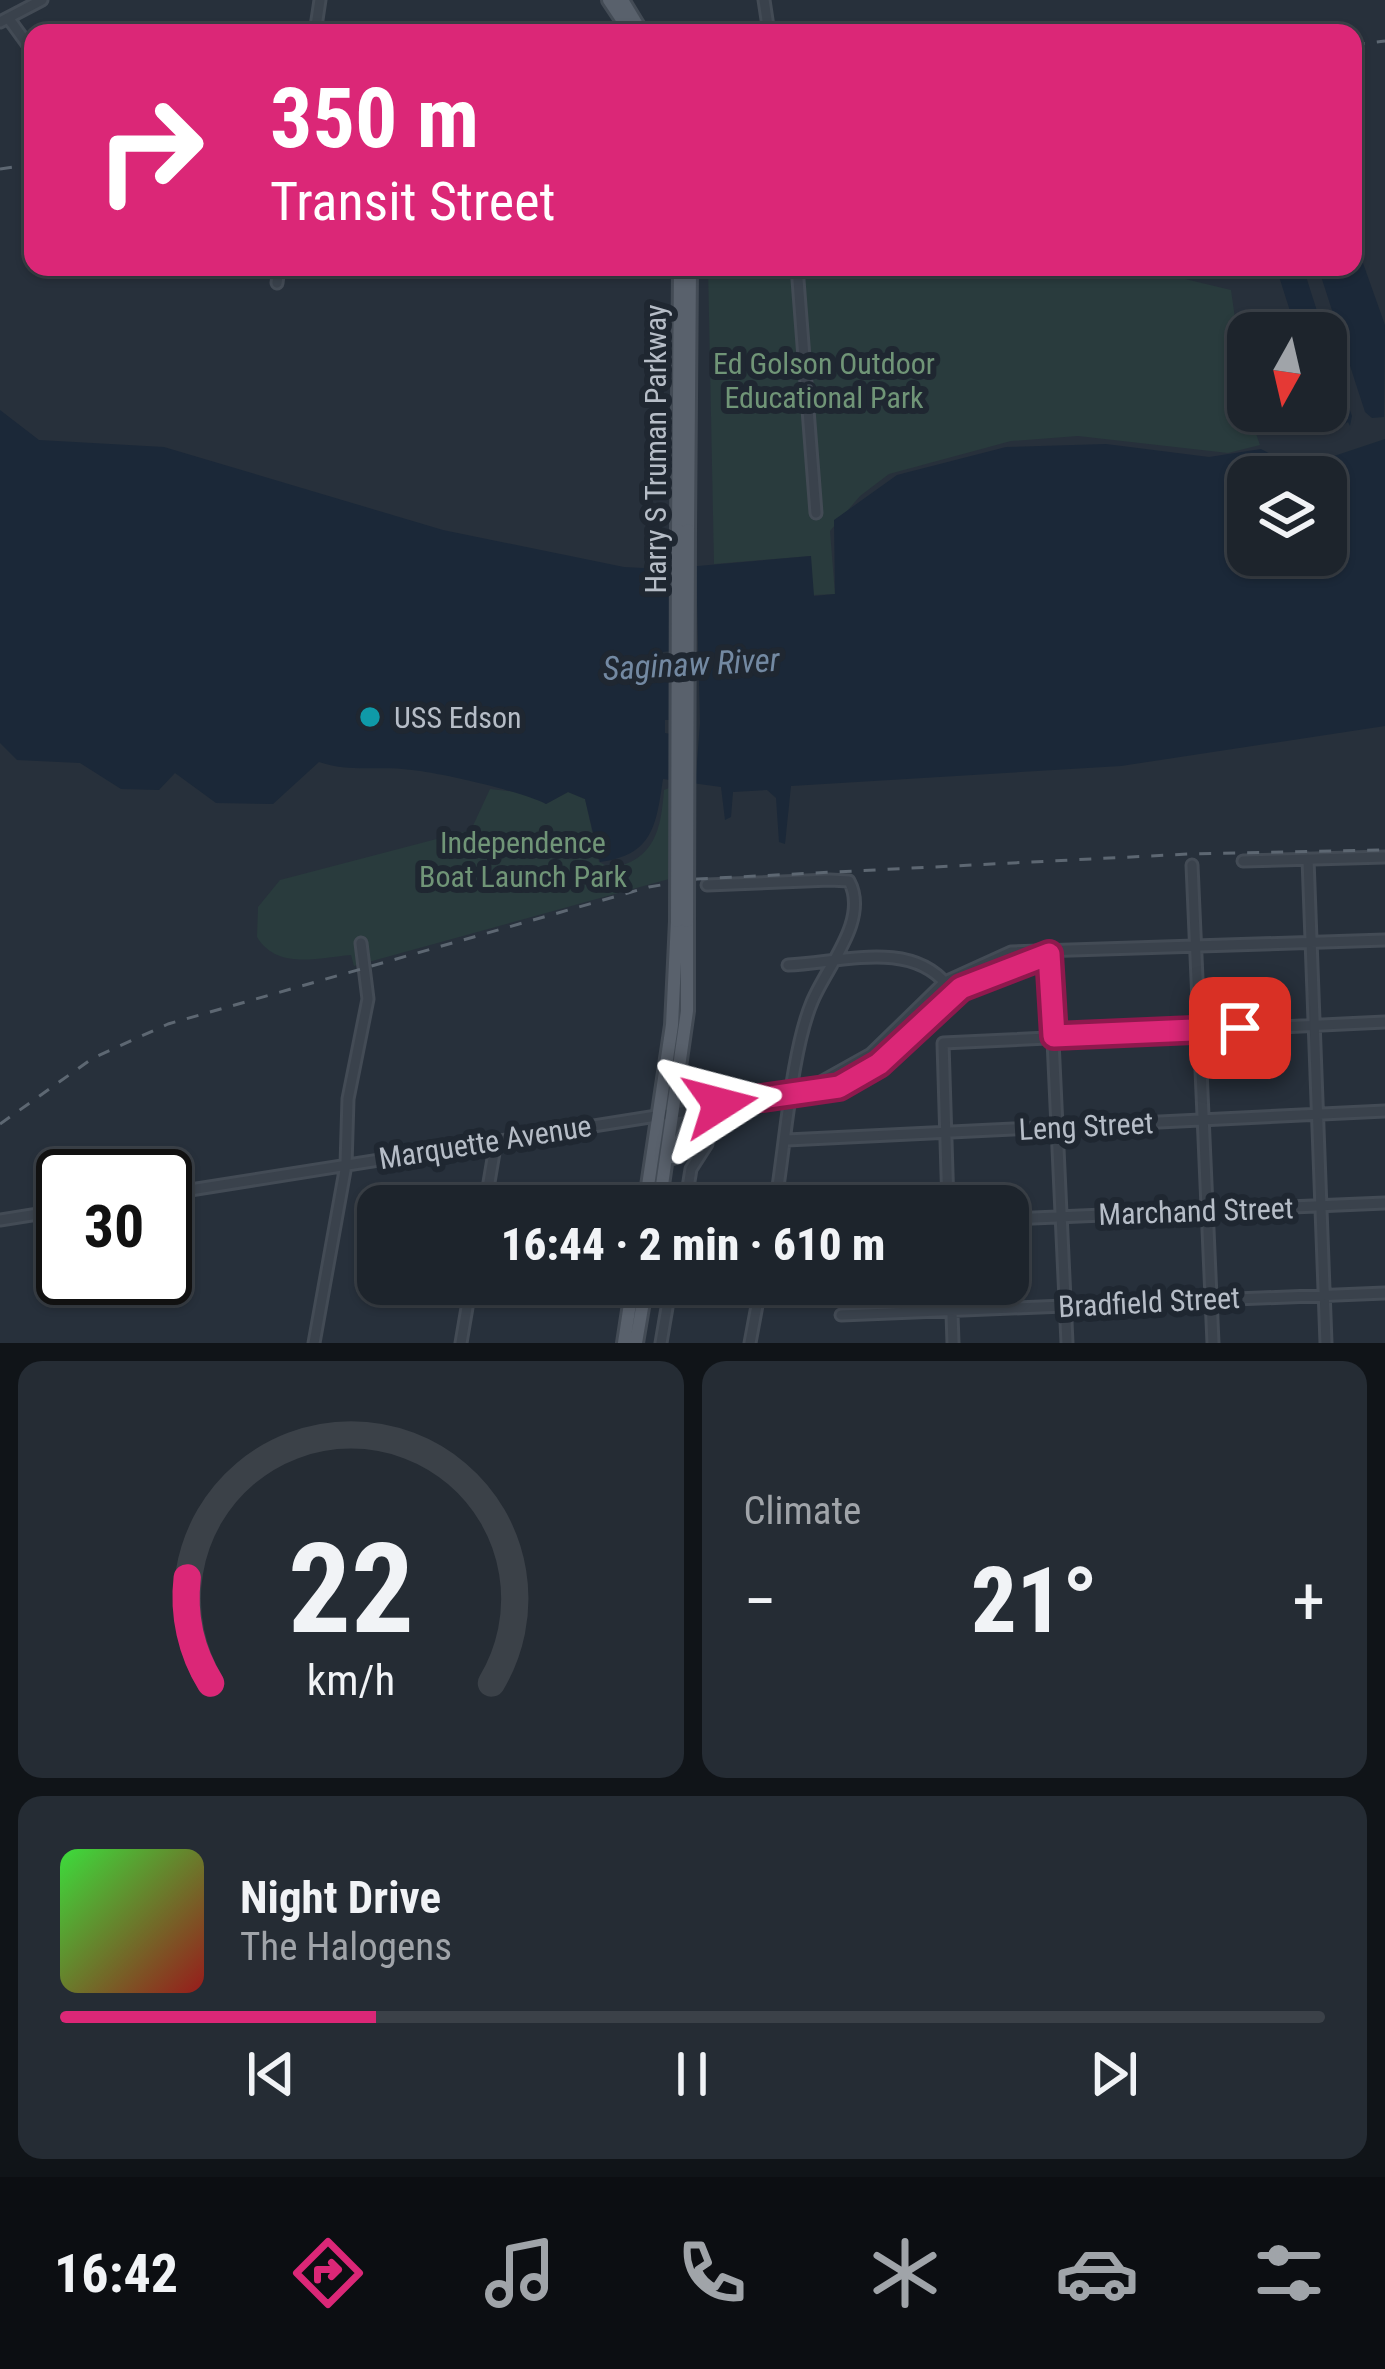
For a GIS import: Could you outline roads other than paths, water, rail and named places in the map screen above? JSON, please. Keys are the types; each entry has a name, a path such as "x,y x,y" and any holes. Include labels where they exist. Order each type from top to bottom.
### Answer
{"main road":[{"name":"Harry S Truman Parkway","path":"662,1185 682,921 680,276"},
{"name":"Harry S Truman Parkway","path":"683,530 690,276"},
{"path":"662,1185 682,1133 720,1104"},
{"name":"Harry S Truman Parkway","path":"650,1185 666,1112"},
{"path":"624,1343 630,1305"},
{"path":"636,1343 642,1305"}],"street":[{"path":"5,20 40,1"},
{"path":"278,276 278,284"},
{"path":"798,276 816,513"},
{"path":"1243,861 1385,857"},
{"path":"1308,859 1326,1343"},
{"path":"1192,865 1213,1343"},
{"path":"707,885 849,881 853,918 801,1037 800,1092 779,1185"},
{"name":"Marquette Avenue","path":"800,1092 871,1054 945,982 1011,952 1385,940"},
{"path":"314,1343 346,1165 346,1119 370,988 361,943"},
{"path":"1049,954 1067,1343"},
{"name":"Marquette Avenue","path":"192,1190 839,1087 869,1071 954,994 994,970 1049,954"},
{"path":"788,964 899,958 930,967 954,994"},
{"path":"947,1185 943,1043 1385,1022"},
{"name":"Leng Street","path":"787,1140 1385,1111"},
{"path":"488,1185 496,1141"},
{"path":"688,1185 691,1169 707,1144"},
{"name":"Marchand Street","path":"1029,1219 1385,1203"},
{"path":"0,1220 36,1214"},
{"name":"Bradfield Street","path":"841,1315 1385,1293"},
{"path":"461,1343 467,1305"},
{"path":"661,1343 667,1305"},
{"path":"750,1343 757,1305"},
{"path":"952,1305 953,1343"}],"water":[{"path":"1362,260 1385,325 1384,417 1372,418 1365,412 1347,356 1347,312 1333,312 1321,276 1362,276"},
{"path":"1279,276 1306,276 1317,312 1290,312"},
{"name":"Saginaw River","path":"0,410 39,440 164,447 443,530 624,567 663,569 811,556 814,596 835,594 834,520 897,475 1006,447 1106,444 1209,457 1261,449 1275,456 1227,456 1227,576 1347,576 1347,456 1334,456 1385,439 1385,726 1121,766 791,786 785,844 779,842 776,798 767,790 733,792 731,817 725,820 721,787 663,779 649,836 631,853 600,862 585,799 568,792 546,804 442,775 319,762 273,804 216,803 175,773 159,790 121,789 80,763 17,760 0,743"}],"railway":[{"path":"1362,44 1385,41"},
{"path":"0,169 24,165"},
{"path":"0,1124 93,1058 168,1024 649,887 697,879 1189,854 1385,850"}],"place":[{"name":"USS Edson","path":"370,717"}],"park label":[{"name":"Ed Golson Outdoor Educational Park","path":"824,380"},
{"name":"Independence Boat Launch Park","path":"523,859"}]}
